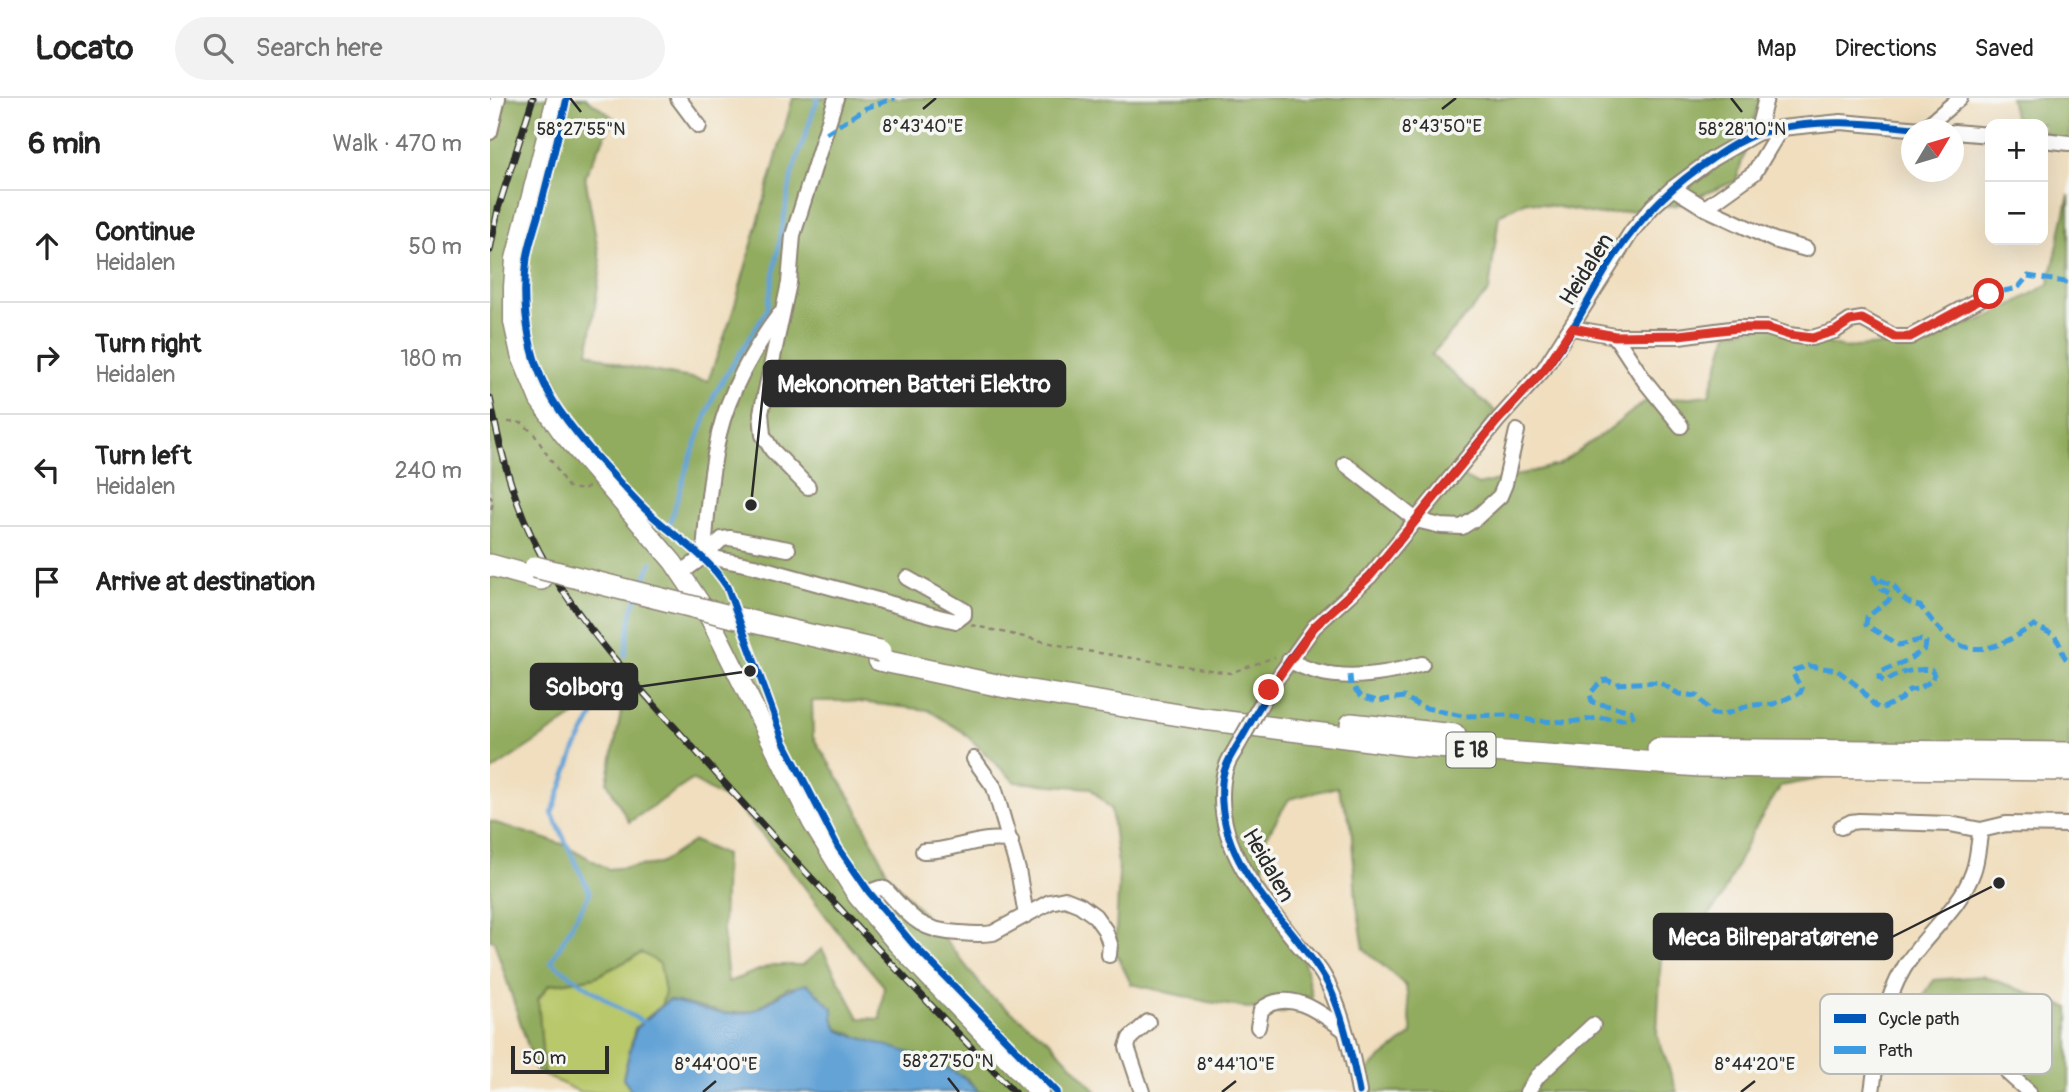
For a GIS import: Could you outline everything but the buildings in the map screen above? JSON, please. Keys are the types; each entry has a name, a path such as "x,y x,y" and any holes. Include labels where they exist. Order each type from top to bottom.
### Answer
{"highway":[{"name":"E 18","path":"490,554 538,573"},
{"name":"E 18","path":"490,565 538,573 754,632 1206,708 1541,744 1686,750 2069,753"},
{"name":"E 18","path":"879,655 1006,687 1204,719 1408,746 1700,766 2069,770"}],"main road":[{"path":"556,98 515,260 513,286 513,322 520,354 539,400 563,434 681,573 706,611 812,823 857,896 897,944 1039,1092"}],"street":[{"path":"490,132 498,98"},
{"path":"678,98 699,126"},
{"path":"808,487 772,450 763,435 761,413 783,310 796,225 836,98"},
{"path":"1757,134 1766,98"},
{"path":"1935,119 1960,98"},
{"name":"Heidalen","path":"1359,1092 1352,1058 1333,997 1322,974 1247,876 1226,829 1222,812 1222,780 1227,761 1269,690 1314,627 1370,576 1497,421 1545,369 1614,257 1653,206 1712,159 1757,134 1781,128 1841,122 1901,127"},
{"path":"1705,208 1754,173 1781,128"},
{"path":"1964,133 1985,135"},
{"path":"2048,141 2069,143"},
{"path":"1673,188 1705,208 1774,240 1806,249"},
{"name":"Heidalen","path":"1572,328 1615,336 1679,335 1738,328 1767,328 1812,338 1835,331 1850,321 1862,319 1895,337 1910,337 1989,294"},
{"path":"704,556 719,434 734,391 764,334 783,310"},
{"path":"1615,336 1644,380 1681,426"},
{"path":"1345,464 1416,520 1454,528 1466,525 1500,496 1506,484 1517,431"},
{"path":"681,573 722,539 730,538 788,549"},
{"path":"704,556 754,566 956,621 964,615 964,610 907,578"},
{"path":"1289,660 1331,676 1370,675 1400,671 1422,664"},
{"path":"974,759 994,787 1011,841 1026,915"},
{"path":"1841,827 1859,821 1950,824 1981,830 2006,824 2069,824"},
{"path":"1891,994 1905,966 1950,908 1973,872 1981,830"},
{"path":"923,850 934,851 995,839 1011,841"},
{"path":"869,892 885,889 912,918 931,930 948,933 993,933 1057,900 1065,900 1080,905 1095,916 1105,930 1110,944 1109,955"},
{"path":"1258,1027 1261,1010 1278,1001 1288,1000 1322,1014 1343,1029"},
{"path":"1142,1092 1127,1047 1130,1038 1148,1022"},
{"path":"1527,1092 1538,1076 1593,1026"},
{"path":"1872,1092 1874,1074"},
{"path":"2009,1074 2029,1092"}],"path":[{"path":"508,422 522,423 534,434 568,487 582,490 592,485"},
{"path":"490,495 493,502 490,514"},
{"path":"956,621 1086,650 1230,673 1273,657 1289,660"}],"green space":[{"path":"490,98 586,98 614,118 585,176 601,267 588,352 624,366 708,381 732,315 793,98 1761,98 1736,181 1677,205 1600,215 1526,201 1499,215 1489,291 1431,355 1495,411 1457,474 1478,485 1558,465 1644,402 1709,395 1728,333 1770,325 1843,348 1921,342 1993,315 2049,284 2069,195 2069,765 1856,772 1781,786 1753,831 1720,900 1691,940 1671,931 1661,956 1657,1034 1677,1092 1360,1092 1358,1081 1376,1062 1412,1034 1406,986 1364,949 1356,900 1351,824 1337,787 1289,799 1262,844 1264,885 1302,953 1312,997 1282,1013 1208,1002 1131,984 1115,951 1119,873 1111,809 1090,788 1015,782 963,732 928,710 850,701 812,701 813,737 855,805 888,874 940,933 988,994 1050,1041 1097,1092 979,1092 967,1078 838,1029 833,1018 789,987 753,1011 724,1013 669,1000 661,1006 665,992 660,964 642,953 595,977 549,985 538,999 544,1075 536,1071 494,941 490,940 490,821 565,845 608,869 659,864 694,841 725,855 723,931 728,982 772,965 802,965 822,949 859,1018 880,1019 884,986 834,927 788,865 736,805 692,780 629,822 607,782 623,703 599,700 593,703 490,772"},
{"path":"2010,98 2069,98 2069,143 2048,134 2048,119 2015,119"},
{"path":"642,953 660,963 665,992 662,1005 668,1000 635,1028 623,1078 632,1092 580,1092 544,1075 538,1000 549,985 595,977"},
{"path":"1983,976 2031,994 1925,994 1934,980"},
{"path":"2052,1002 2069,1008 2069,1092 2032,1092 2013,1074 2052,1074"}],"water":[{"path":"807,984 833,1008 833,1018 838,1030 931,1060 965,1079 979,1092 632,1092 623,1078 636,1028 669,1000 722,1013 744,1013 761,1007 790,989"}],"waterway":[{"path":"670,523 688,464 715,393 767,310 792,174 818,98"},
{"path":"641,587 652,562"},
{"path":"625,655 632,609 637,598"},
{"path":"615,674 575,750 552,813 590,893 551,962 643,1022"}],"railway":[{"path":"490,250 498,209 533,98"},
{"path":"490,398 505,464 527,527 548,567 582,618 742,802 1014,1092"}],"marked path":[{"path":"826,133 866,108 895,98"},
{"path":"1989,294 2018,288 2028,276 2065,282 2069,286"},
{"path":"1350,675 1351,685 1361,696 1377,701 1404,697 1422,707 1462,716 1507,715 1535,721 1570,722 1598,718 1624,719 1633,716 1631,711 1592,702 1590,694 1601,681 1607,680 1616,684 1659,682 1679,694 1697,696 1712,714 1722,714 1748,706 1773,704 1800,693 1802,689 1793,674 1794,670 1809,666 1837,670 1881,709 1901,699 1909,690 1918,689 1931,681 1934,675 1932,670 1919,670 1901,673 1885,682 1879,678 1880,672 1925,649 1926,642 1921,640 1899,645 1866,625 1867,617 1891,596 1882,590 1874,577 1894,586 1911,604 1920,606 1942,633 1962,646 1994,646 2034,625 2055,637 2069,662"}],"cycle path":[{"path":"567,98 528,251 525,277 529,338 549,394 577,434 616,478 647,511 707,562 727,587 784,742 838,847 869,892 913,944 1057,1092"},
{"path":"1359,1092 1345,1031 1329,985 1255,886 1230,839 1223,812 1222,783 1230,758 1268,693 1312,630 1372,573 1495,423 1553,359 1615,255 1659,202 1684,179 1717,155 1755,135 1782,128 1824,123 1901,127"}],"place":[{"name":"Mekonomen Batteri Elektro","path":"751,505"},
{"name":"Solborg","path":"750,671"},
{"name":"Meca Bilreparatørene","path":"1999,883"}],"route":[{"path":"1269,690 1314,627 1370,576 1497,421 1545,369 1572,328 1615,336 1679,335 1738,328 1767,328 1812,338 1835,331 1850,321 1862,319 1895,337 1910,337 1989,294"}]}
